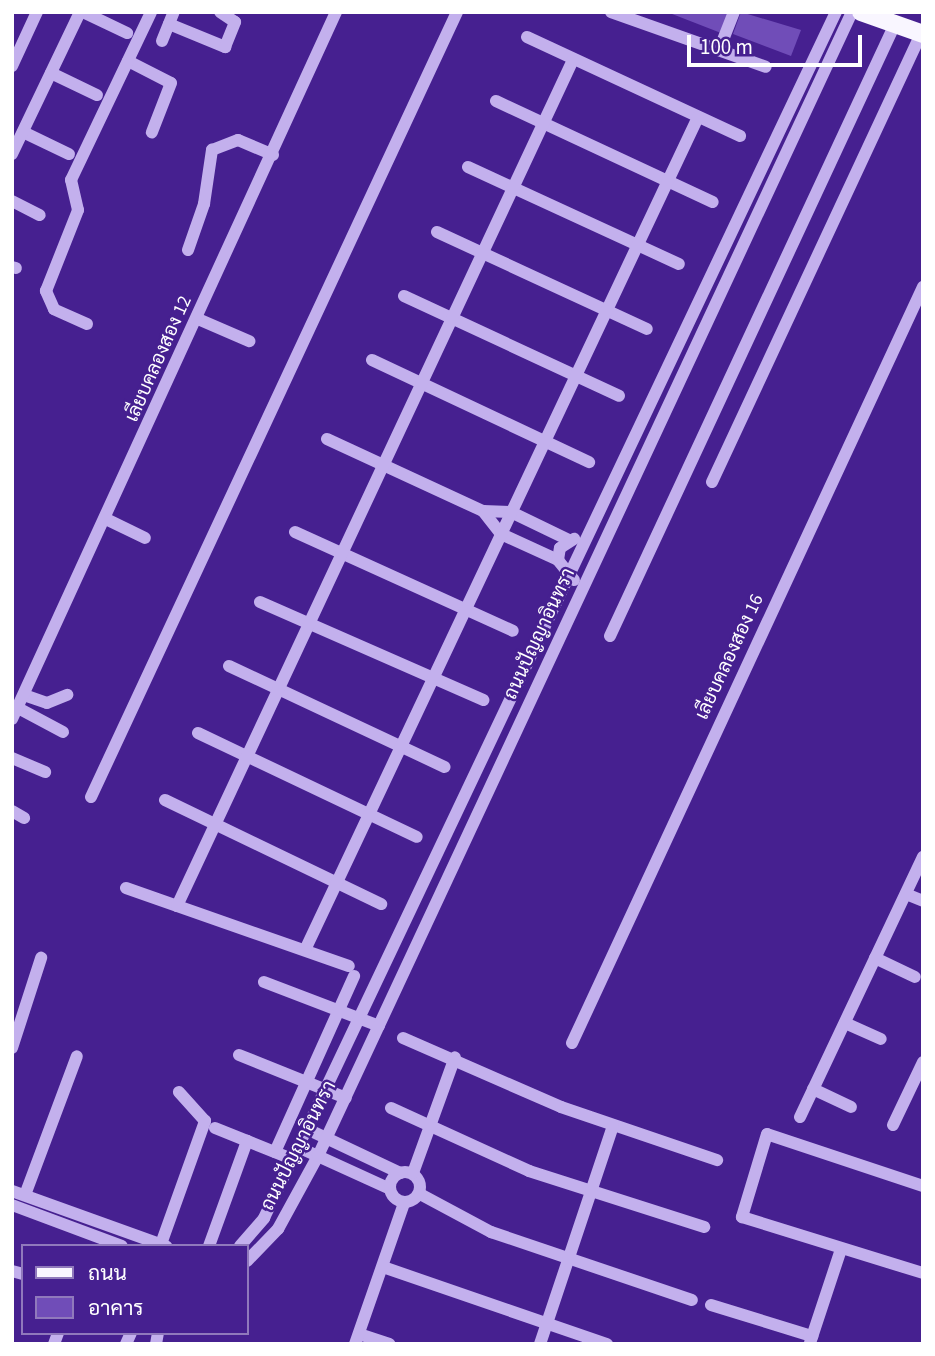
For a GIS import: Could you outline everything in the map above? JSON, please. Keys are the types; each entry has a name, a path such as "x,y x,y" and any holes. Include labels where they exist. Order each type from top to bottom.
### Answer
{"main road":[{"path":"862,12 922,33"}],"street":[{"path":"12,66 37,12"},
{"path":"12,154 81,12 127,33"},
{"path":"87,324 54,309 46,290 78,210 71,180 151,12"},
{"path":"162,41 172,16 225,47 235,22 220,12"},
{"name":"เลียบคลองสอง 12","path":"15,713 108,520 336,12"},
{"path":"91,797 457,12"},
{"path":"611,12 766,67"},
{"path":"651,26 656,12"},
{"path":"719,50 734,12"},
{"name":"ถนนปัญญาอินทรา","path":"242,1244 264,1218 307,1129 835,12"},
{"name":"ถนนปัญญาอินทรา","path":"248,1260 278,1229 318,1156 852,12"},
{"path":"610,636 895,24"},
{"path":"712,482 922,33"},
{"path":"527,37 740,136"},
{"path":"177,906 311,625 573,60"},
{"path":"128,61 171,83 152,132"},
{"path":"51,73 97,95"},
{"path":"496,101 669,179 713,202"},
{"path":"305,950 698,117"},
{"path":"23,132 69,153"},
{"path":"188,250 204,204 212,150 238,140 273,155"},
{"path":"468,167 679,264"},
{"path":"12,201 40,215"},
{"path":"438,232 647,329"},
{"name":"เลียบคลองสอง 16","path":"572,1043 923,287"},
{"path":"404,296 619,396"},
{"path":"198,319 249,341"},
{"path":"372,360 589,462"},
{"path":"327,439 483,510 511,512 569,540 588,536 603,543"},
{"path":"483,510 501,534 558,561 568,577 584,585"},
{"path":"108,520 145,538"},
{"path":"295,532 513,631"},
{"path":"558,561 569,540"},
{"path":"260,601 483,700"},
{"path":"229,666 445,767"},
{"path":"24,695 47,703 67,695"},
{"path":"15,713 63,732"},
{"path":"198,733 417,837"},
{"path":"12,758 46,772"},
{"path":"165,800 381,904"},
{"path":"800,1117 923,857"},
{"path":"126,888 305,950 351,971 339,1010 275,1152"},
{"path":"906,894 923,901"},
{"path":"12,1048 41,958"},
{"path":"875,958 915,977"},
{"path":"264,982 379,1026"},
{"path":"845,1023 881,1039"},
{"path":"403,1038 455,1057 613,1126 717,1160"},
{"path":"239,1055 306,1079 346,1098"},
{"path":"25,1195 77,1056"},
{"path":"390,1189 406,1173 433,1124 455,1057"},
{"path":"893,1125 923,1062"},
{"path":"813,1089 851,1107"},
{"path":"163,1244 205,1121 179,1092"},
{"path":"391,1108 592,1194 704,1227"},
{"path":"540,1344 613,1126"},
{"path":"215,1128 275,1152 318,1156 390,1189 404,1203"},
{"path":"307,1129 406,1173 420,1194 491,1232 692,1300"},
{"path":"923,1186 767,1134 741,1217 923,1273"},
{"path":"210,1244 247,1141"},
{"path":"12,1191 160,1244"},
{"path":"389,1344 357,1339 404,1203 420,1194"},
{"path":"12,1205 117,1244"},
{"path":"711,1305 811,1340 841,1249"},
{"path":"383,1267 607,1344"}],"building":[{"path":"667,12 728,12 721,33"},
{"path":"741,12 801,30 791,56 733,34"}]}
